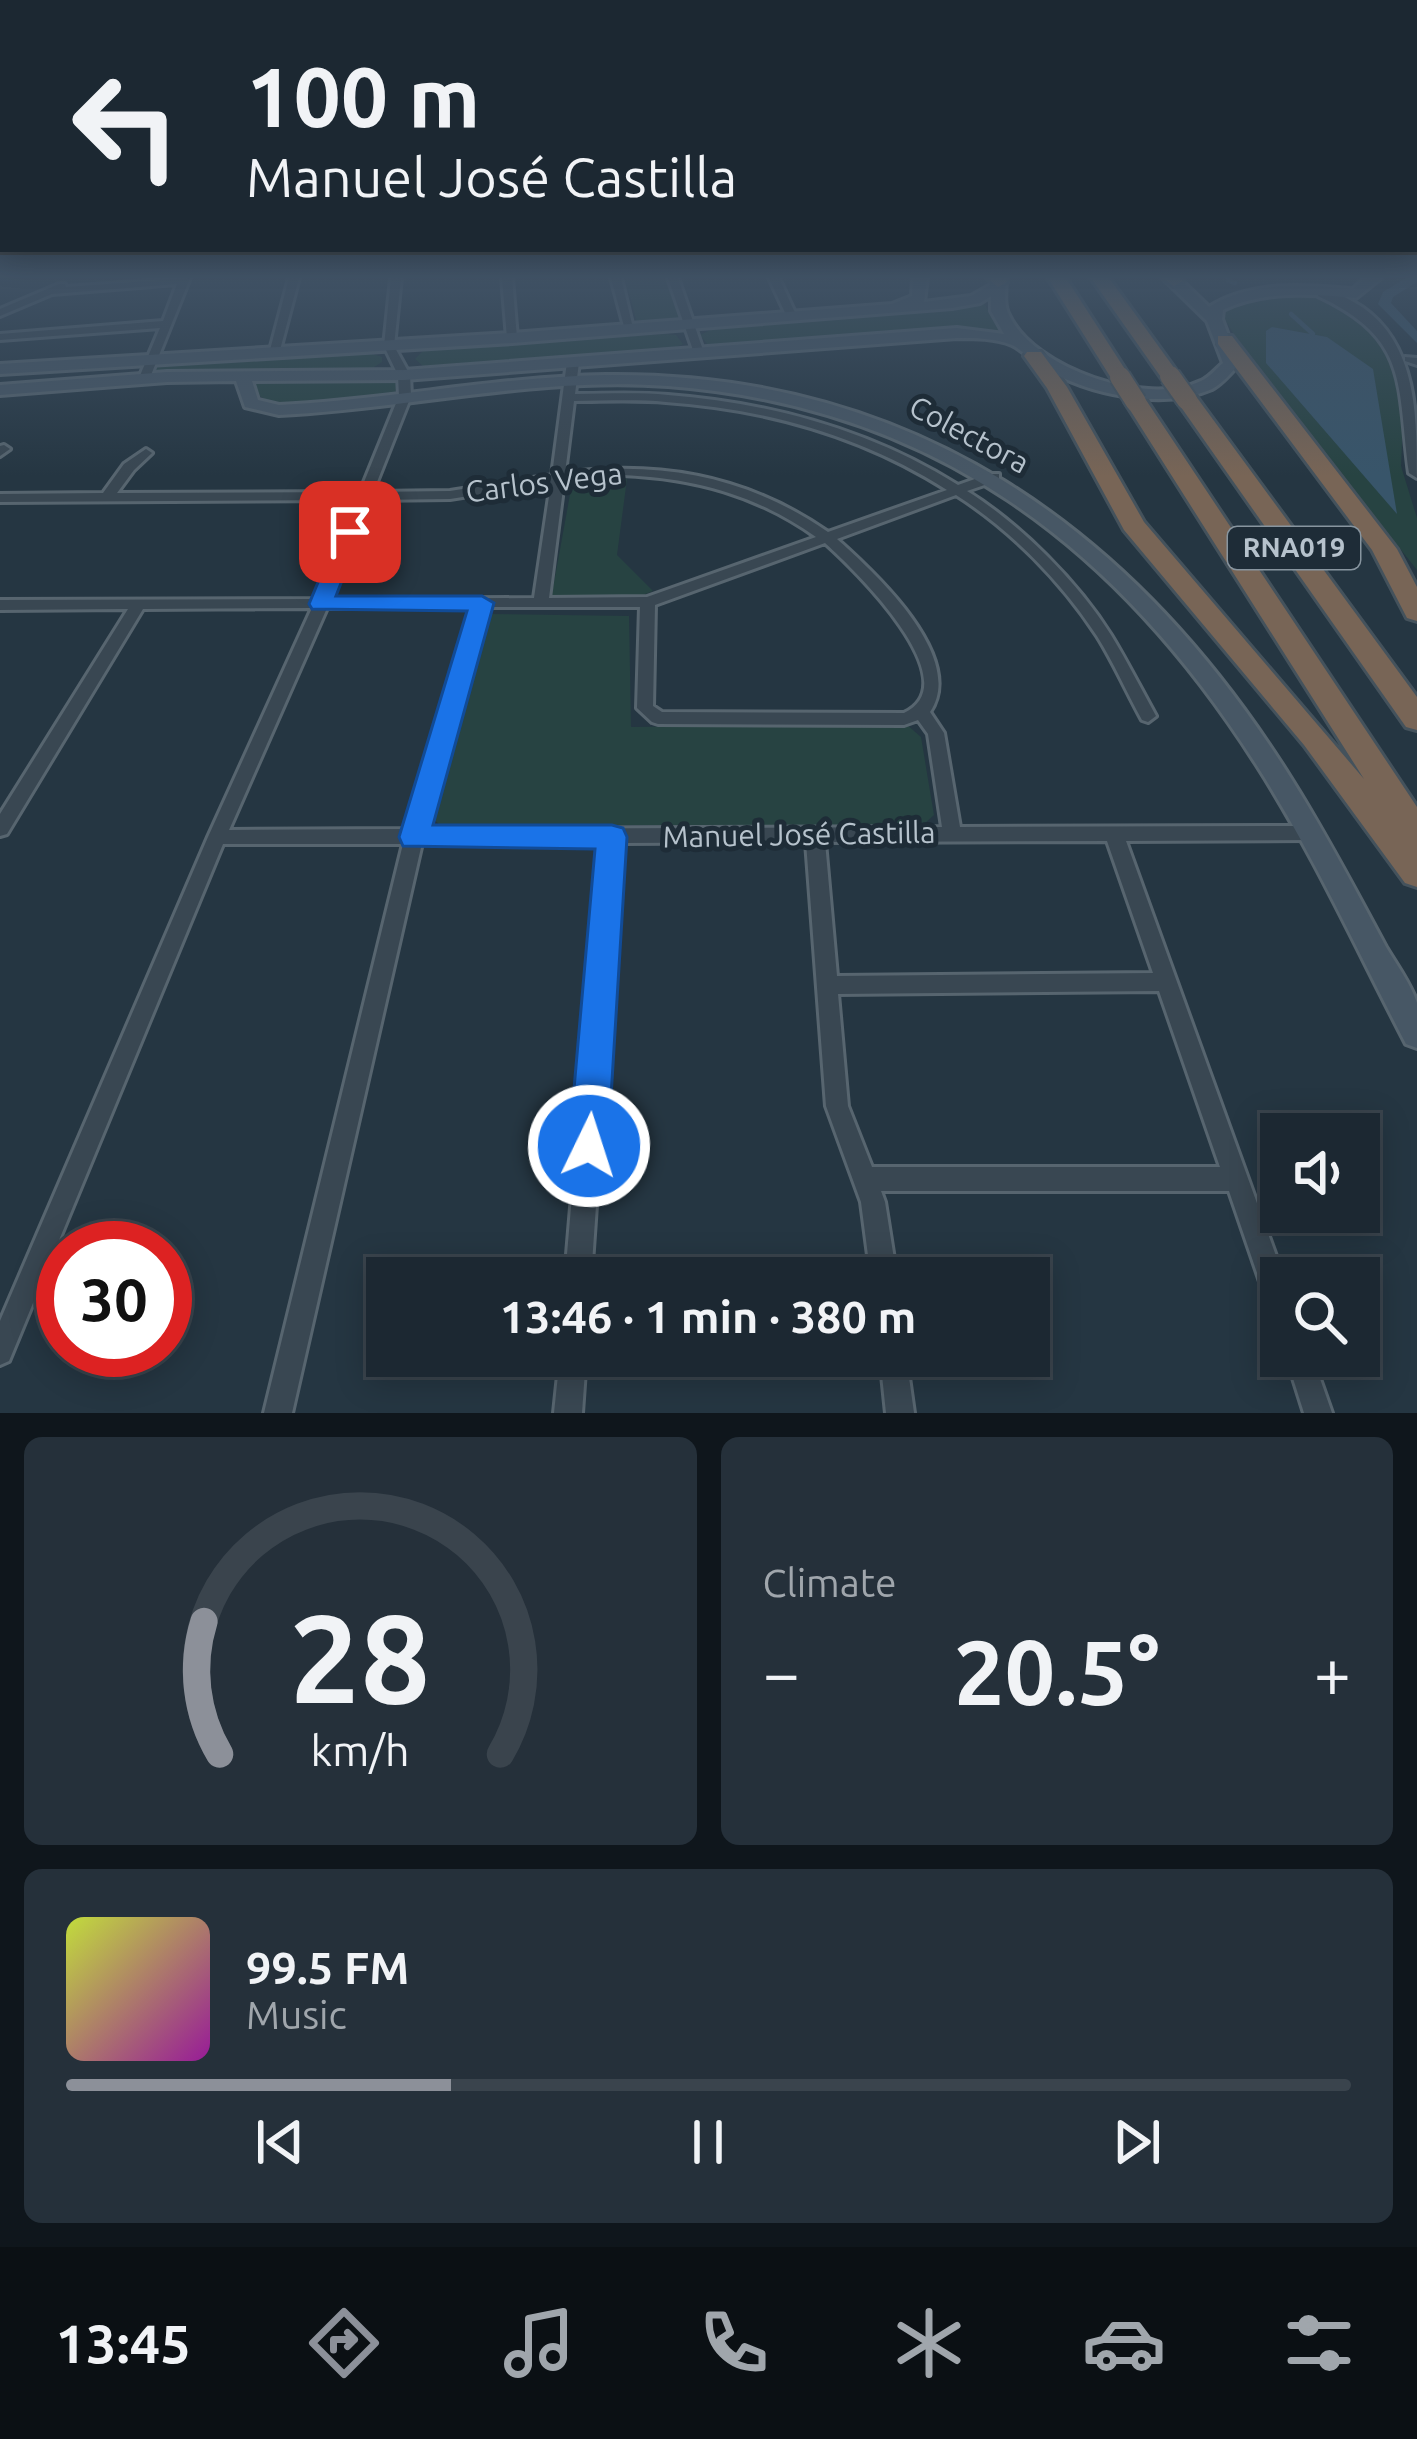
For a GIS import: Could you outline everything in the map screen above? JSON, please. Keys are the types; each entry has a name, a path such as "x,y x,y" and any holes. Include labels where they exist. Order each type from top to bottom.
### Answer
{"highway":[{"name":"RNA019","path":"1099,344 1417,835"},
{"name":"RNA019","path":"1146,344 1417,719"},
{"path":"1230,344 1376,538 1417,612"},
{"path":"1028,349 1058,387 1117,501 1142,538 1315,737 1417,873"}],"main road":[{"path":"0,369 421,344"},
{"path":"0,390 242,376 573,381 699,352 814,344"},
{"path":"1010,344 1028,349 1088,383 1122,390 1175,391 1205,385 1225,374 1231,359 1225,344"},
{"path":"1024,344 1028,349"},
{"name":"Colectora","path":"242,376 251,403 279,410 573,381 688,382 801,400 898,429 994,477 1092,557 1200,668 1263,753 1417,1034"}],"street":[{"path":"145,379 158,344"},
{"path":"275,350 277,344"},
{"path":"696,344 699,352"},
{"path":"0,1352 217,837 321,604 405,396 404,375 389,346"},
{"path":"1413,360 1417,472"},
{"path":"541,604 573,381 794,416 892,449 958,489 1011,531 1109,642 1148,716"},
{"path":"109,496 129,467 146,453"},
{"name":"Carlos Vega","path":"0,498 460,495 559,477 648,471 711,481 760,496 829,536 892,602 924,656 932,699 922,712"},
{"path":"0,605 648,602 994,477"},
{"path":"648,602 645,708 649,715 904,719 922,712 936,733 952,833"},
{"path":"278,1413 414,837 482,603"},
{"path":"0,829 6,809 139,604"},
{"name":"Manuel José Castilla","path":"217,837 1309,833"},
{"path":"1114,834 1265,1257"},
{"path":"815,835 837,1106 879,1228 882,1257"},
{"path":"580,1257 612,837"},
{"path":"828,985 1167,982"},
{"path":"864,1179 1238,1179"},
{"path":"568,1413 571,1377"},
{"path":"895,1377 899,1413"},
{"path":"1305,1377 1318,1413"}],"green space":[{"path":"515,344 683,344 672,349 424,367 415,359 424,350"},
{"path":"1239,344 1393,344 1405,369 1401,466 1417,518 1417,570"},
{"path":"367,352 382,357 382,362 365,373 153,371 164,363"},
{"path":"259,380 397,382 395,394 318,407 278,404 262,398 250,386"},
{"path":"573,478 627,479 617,555 653,591 633,599 551,599"},
{"path":"487,614 629,616 631,727 906,724 921,737 934,815 923,825 440,825 430,816"}],"water":[{"path":"1266,344 1337,344 1373,369 1397,514 1266,363"}],"route":[{"path":"350,532 321,604 482,603 414,837 612,837 589,1146"}]}
